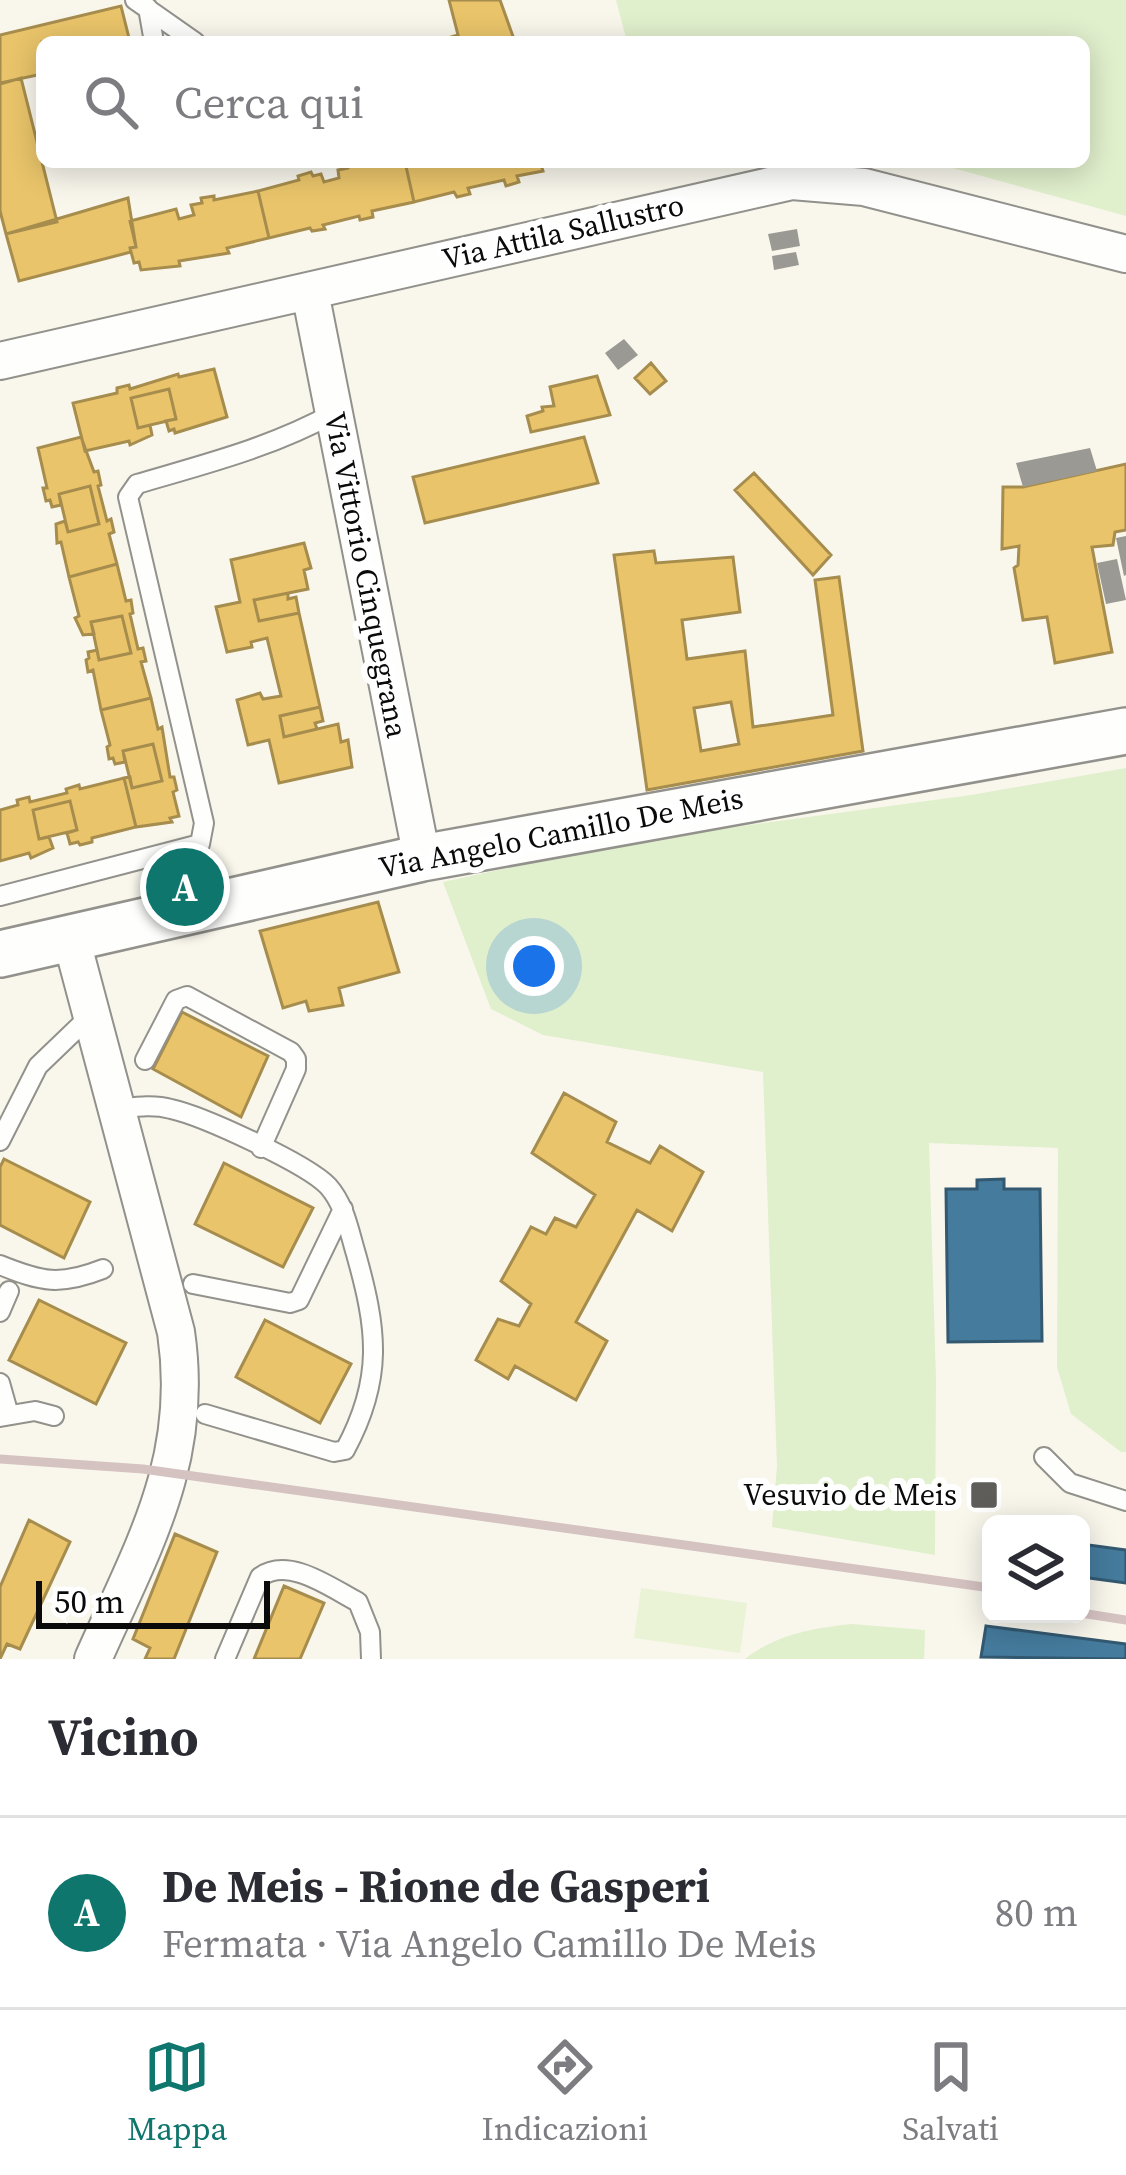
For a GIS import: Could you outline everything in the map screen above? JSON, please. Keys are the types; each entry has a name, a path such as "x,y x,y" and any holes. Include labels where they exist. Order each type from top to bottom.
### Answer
{"street":[{"name":"Via Attila Sallustro","path":"0,361 792,181 864,187 1126,254"},
{"name":"Via Vittorio Cinquegrana","path":"310,292 422,858"},
{"name":"Via Angelo Camillo De Meis","path":"0,954 422,858 1126,731"},
{"path":"71,938 176,1332 183,1388 178,1436 161,1502 93,1659"}],"lane":[{"path":"141,4 152,36"},
{"path":"141,4 186,36"},
{"path":"0,896 193,848 203,840 204,823 128,496 136,484 243,455 334,413"},
{"path":"145,1060 176,1000 187,996 291,1052 296,1069 261,1148"},
{"path":"0,1141 38,1066 90,1016"},
{"path":"116,1108 172,1109 261,1148 327,1185 343,1209 373,1316 374,1350 368,1394 345,1450 334,1452 205,1414"},
{"path":"194,1284 280,1301 299,1300 343,1209"},
{"path":"0,1264 51,1281 74,1281 103,1269"},
{"path":"0,1312 10,1292"},
{"path":"0,1383 4,1416 35,1411 54,1416"},
{"path":"1044,1457 1070,1483 1126,1501"},
{"path":"225,1659 260,1577 282,1570 308,1576 358,1602 370,1632 370,1659"}],"green space":[{"path":"616,0 1126,0 1126,216 953,168 1090,168 1090,36 625,36"},
{"path":"1126,768 1126,1452 1071,1414 1057,1367 1058,1148 929,1143 935,1555 772,1527 777,1466 763,1072 543,1035 491,1009 443,882 632,841 971,795"},
{"path":"641,1588 747,1603 740,1653 634,1638"},
{"path":"852,1624 925,1630 924,1659 745,1659 796,1634"}],"building: Abitazioni":[{"path":"449,0 500,0 513,36 454,36 458,35"},
{"path":"121,6 128,36 36,36 36,75 0,83 0,35"},
{"path":"21,78 36,138 36,168 44,168 57,222 6,234 0,211 0,84"},
{"path":"406,168 414,202 372,211 373,217 323,225 325,229 269,238 258,191 311,172 321,174 324,182 339,178 338,170"},
{"path":"406,168 543,171 517,176 519,182 506,186 504,180 468,188 470,194 457,197 454,192 414,202"},
{"path":"258,191 269,238 227,248 229,253 179,261 180,266 141,270 139,262 134,263 130,221 176,209 179,219 194,215 191,205 202,203 201,198"},
{"path":"128,198 136,247 131,252 19,281 6,234"},
{"path":"651,363 666,381 650,394 635,378"},
{"path":"214,369 227,417 175,433 166,421 176,419 169,389 131,398 138,428 150,425 152,435 130,445 129,441 85,451 73,403 117,393 117,388 129,385 130,389"},
{"path":"597,376 610,415 531,432 527,416 554,406 550,387"},
{"path":"169,389 176,419 138,428 131,398"},
{"path":"81,437 94,472 98,471 117,564 69,577 56,524 65,521 68,532 99,524 90,486 59,494 61,505 52,507 46,501 38,448"},
{"path":"584,437 598,483 425,523 413,477"},
{"path":"1126,464 1126,530 1115,532 1113,545 1092,547 1112,652 1055,663 1047,617 1023,620 1014,568 1019,546 1002,549 1003,487 1023,487"},
{"path":"754,473 831,555 813,575 735,490"},
{"path":"90,486 99,524 68,532 59,494"},
{"path":"304,543 311,568 304,570 308,589 254,600 259,621 299,613 320,707 280,716 284,737 338,724 341,742 348,740 352,767 279,783 269,740 248,745 237,700 260,693 263,699 281,696 267,638 227,652 216,607 240,602 231,560"},
{"path":"654,551 656,563 733,557 740,612 682,620 687,659 745,651 753,727 833,715 815,580 839,577 863,751 647,790 614,555","holes":["731,702 739,744 701,751 694,708"]},
{"path":"117,564 126,601 131,600 130,614 138,649 143,648 146,661 141,662 151,698 101,710 93,670 88,672 88,652 97,650 99,660 131,653 122,616 91,622 94,634 83,635 75,618 79,616 69,577"},
{"path":"288,593 288,599 296,597 299,613 259,621 254,600"},
{"path":"122,616 131,653 99,660 91,622"},
{"path":"151,698 158,729 162,727 170,777 174,777 179,816 170,818 172,822 136,827 124,778 130,777 132,788 162,781 153,744 123,751 125,762 115,764 109,759 101,710"},
{"path":"320,707 323,721 315,723 317,729 284,737 280,716"},
{"path":"153,744 162,781 132,788 123,751"},
{"path":"124,778 136,827 70,844 67,833 77,830 70,801 33,810 39,839 49,837 53,848 31,858 29,853 0,861 0,810 18,805 17,800 29,797 30,802 67,793 66,789 79,785 80,789"},
{"path":"70,801 77,830 39,839 33,810"},
{"path":"378,902 399,972 339,988 343,1005 309,1011 306,1001 283,1008 260,931"},
{"path":"182,1012 268,1056 241,1117 153,1069"},
{"path":"564,1093 616,1122 607,1142 650,1163 660,1146 703,1172 672,1231 637,1210 576,1322 607,1341 576,1400 515,1366 508,1379 476,1360 498,1319 519,1326 531,1304 501,1281 531,1227 546,1234 555,1218 576,1227 595,1195 532,1153"},
{"path":"4,1159 90,1202 64,1258 0,1225"},
{"path":"224,1163 313,1208 283,1267 195,1224"},
{"path":"39,1300 126,1343 96,1404 9,1360"},
{"path":"265,1320 351,1364 320,1423 236,1377"},
{"path":"29,1520 70,1542 20,1649 7,1644 0,1659 0,1587"},
{"path":"175,1534 217,1552 174,1659 145,1659 150,1648 133,1639"},
{"path":"284,1586 324,1603 300,1659 254,1659"}],"building: Pubblico":[{"path":"1004,1179 1004,1189 1040,1189 1042,1341 948,1342 946,1189 977,1189 977,1180"},
{"path":"1090,1545 1126,1550 1126,1583 1090,1578"},
{"path":"986,1626 1126,1644 1126,1659 981,1657"}],"building: Altro":[{"path":"797,229 800,246 772,251 768,234"},
{"path":"796,252 799,265 774,270 772,256"},
{"path":"624,339 638,355 618,370 605,353"},
{"path":"1090,448 1097,471 1023,487 1016,463"},
{"path":"1126,536 1126,575 1124,576 1116,538"},
{"path":"1117,559 1126,600 1106,604 1097,563"}],"railway":[{"path":"0,1459 143,1469 982,1587"},
{"path":"1090,1614 1126,1620"}],"place":[{"name":"De Meis - Rione de Gasperi","path":"185,887"},
{"name":"Vesuvio de Meis","path":"984,1495"}]}
